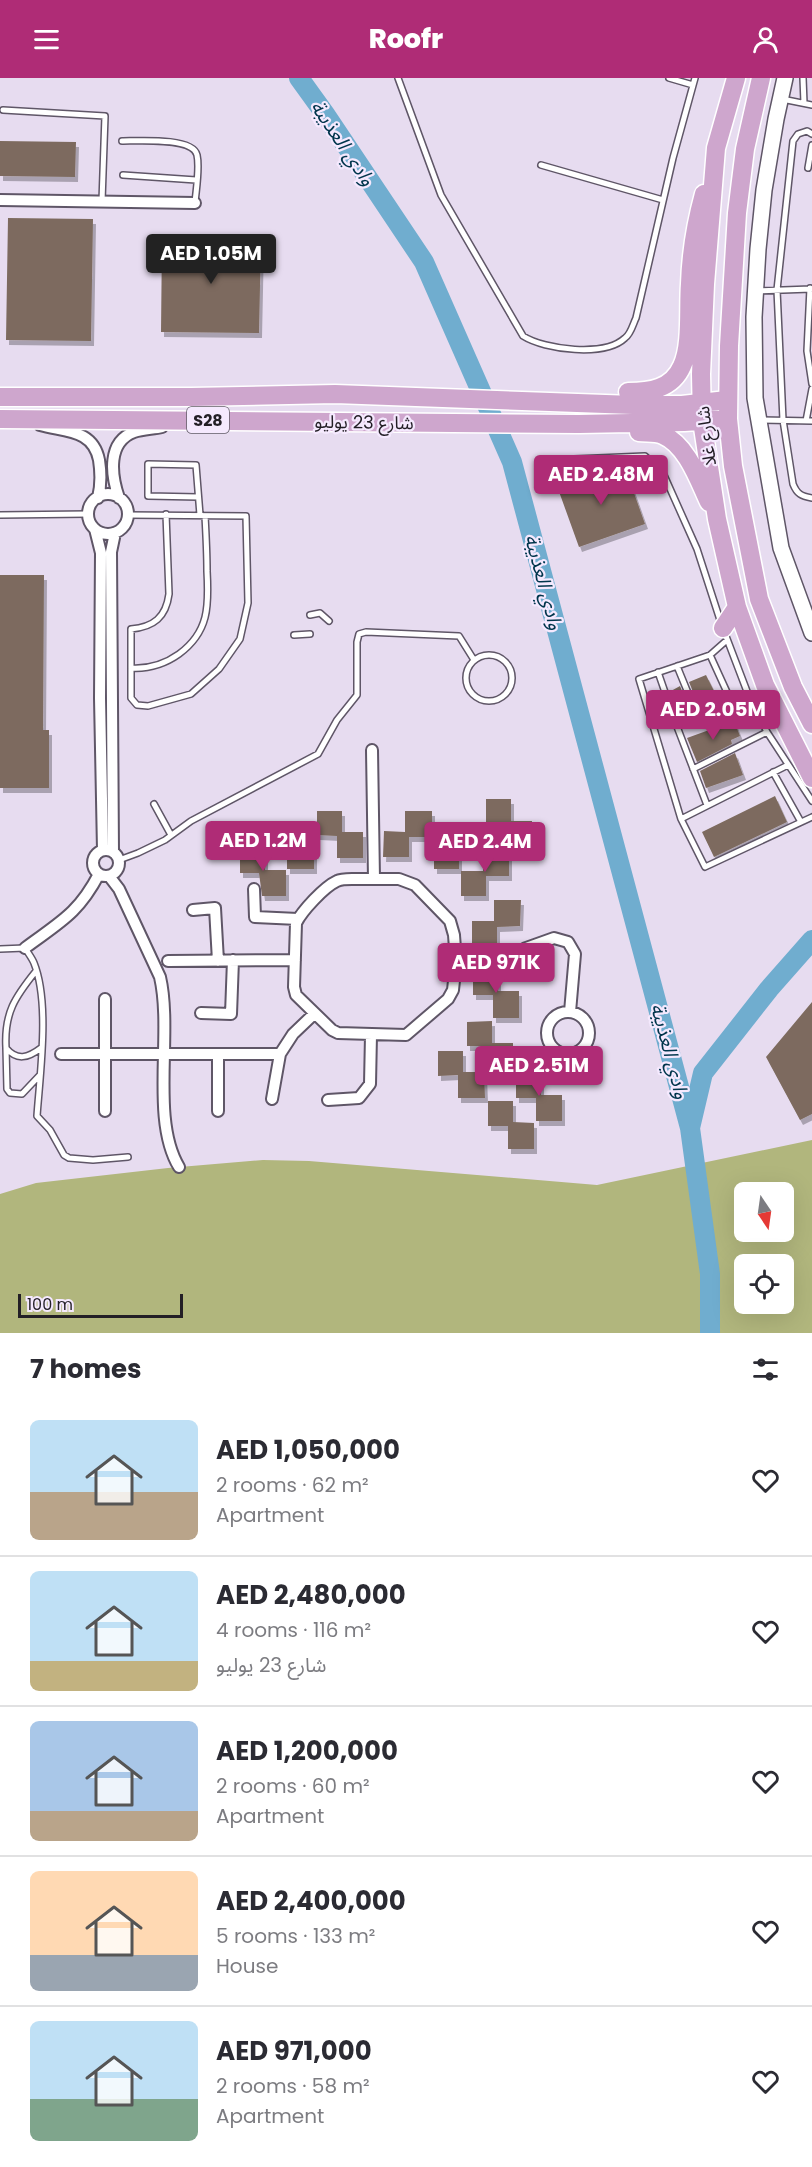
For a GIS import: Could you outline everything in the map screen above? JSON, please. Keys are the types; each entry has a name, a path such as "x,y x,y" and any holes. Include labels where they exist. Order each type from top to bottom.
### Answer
{"main road":[{"name":"شارع غلا","path":"736,78 717,148 705,284 701,374 702,421 717,519 737,607 765,685 812,778"},
{"name":"شارع غلا","path":"761,78 745,149 737,213 729,346 728,418 733,466 759,599 793,687 812,724"},
{"path":"566,403 593,392 649,392 667,385 682,368 687,351 690,281 696,225 717,148"},
{"name":"شارع 23 يوليو","path":"0,397 335,394 653,405 727,400"},
{"name":"شارع 23 يوليو","path":"0,419 561,424 702,421 728,418"},
{"path":"561,424 573,430 655,433 672,440 688,459 717,519"},
{"path":"725,634 737,607"}],"street":[{"path":"785,78 764,190 754,317 755,398 782,548 812,633"},
{"path":"0,200 195,203"},
{"path":"19,419 76,433 89,439 97,448 100,468 98,498"},
{"path":"119,498 114,467 114,449 118,441 134,432 206,420"},
{"path":"25,948 70,916 104,875 116,871 112,854 100,698 101,553 95,529 88,514 93,502 108,495 124,502 128,515 124,526 115,533 112,541 112,854"},
{"path":"95,529 104,534 115,533"},
{"path":"372,750 374,879"},
{"path":"112,854 96,854 93,862 95,870 119,889 163,988 164,1118 173,1156 179,1167"},
{"path":"374,879 399,879 415,885 450,921 454,934 456,962 453,990 448,999 411,1032 400,1036 338,1034 296,995 294,987 298,919 338,880 374,879"},
{"path":"254,889 255,917 298,919"},
{"path":"193,910 215,908 218,961"},
{"path":"456,962 509,959 526,948 554,938 568,942 575,954 570,1012"},
{"path":"201,1013 231,1014 232,960"},
{"path":"168,961 294,960"},
{"path":"105,999 105,1111"},
{"path":"272,1099 280,1054 293,1034 314,1014"},
{"path":"328,1100 359,1098 370,1084 371,1035"},
{"path":"62,1054 280,1054"},
{"path":"218,1054 218,1111"}],"lane":[{"path":"399,78 441,195 523,336 533,342 552,346 599,350 615,345 627,337 636,318 663,200 694,81 669,78"},
{"path":"803,78 804,103"},
{"path":"780,99 812,105"},
{"path":"3,110 105,116 102,201"},
{"path":"812,134 807,131 798,134 793,141 777,290 783,420 793,484 797,493 812,498"},
{"path":"123,141 183,143 192,147 197,154 195,203"},
{"path":"808,168 812,145"},
{"path":"541,165 663,200"},
{"path":"123,175 196,180"},
{"path":"756,291 811,289 807,351 812,384"},
{"path":"759,420 809,421 812,389"},
{"path":"0,392 50,397"},
{"path":"574,459 645,456 663,473 697,549 747,694 767,732 812,801"},
{"path":"131,668 141,668 169,661 188,647 201,629 208,606 196,465 148,464 148,496 198,497"},
{"path":"0,515 88,514"},
{"path":"128,515 165,514 246,516 248,603 240,639 219,669 191,694 148,706 137,705 131,698 131,629 155,623 167,606 169,594 165,514"},
{"path":"310,615 320,613 329,621"},
{"path":"112,854 138,853 216,807 318,754 337,720 357,695 359,634 366,632 459,636 474,660"},
{"path":"294,635 310,634"},
{"path":"725,634 710,655 639,679 681,819 705,867 812,818"},
{"path":"488,655 503,659 508,665 512,680 505,694 499,698 485,700 472,693 466,680 469,666 474,660 488,655"},
{"path":"710,655 730,701"},
{"path":"677,666 698,715"},
{"path":"658,672 708,805"},
{"path":"676,724 747,694"},
{"path":"693,769 767,732"},
{"path":"681,819 788,765"},
{"path":"773,772 801,822"},
{"path":"154,804 171,835"},
{"path":"0,949 25,948 34,962 36,971 41,998 37,1116 50,1130 64,1155 69,1158 93,1160 128,1157"},
{"path":"36,971 11,1006 6,1022 7,1089 10,1093 22,1094 40,1075"},
{"path":"6,1048 12,1055 21,1058 30,1056 41,1048"}],"green space":[{"path":"812,1140 812,1333 0,1333 0,1194 36,1183 168,1168 263,1160 309,1161 597,1185"}],"building":[{"path":"0,141 76,142 75,177 0,176"},
{"path":"8,218 93,219 91,341 6,340"},
{"path":"162,238 261,239 259,333 161,332"},
{"path":"612,467 628,476 645,524 579,547 557,486"},
{"path":"0,575 44,575 43,730 49,730 49,788 0,788"},
{"path":"706,675 719,701 700,709 689,682"},
{"path":"680,686 691,713 683,716 671,691"},
{"path":"734,721 740,736 731,740 732,744 697,762 687,738"},
{"path":"735,753 743,775 706,788 700,771"},
{"path":"775,796 787,822 714,857 702,832"},
{"path":"486,799 511,799 511,821 532,821 532,847 506,847 506,824 486,824"},
{"path":"317,811 342,811 342,832 363,832 363,858 337,858 337,836 317,835"},
{"path":"405,811 432,811 432,837 409,837 409,857 383,857 384,831 405,832"},
{"path":"267,821 293,821 293,842 314,842 314,869 287,869 287,846 267,846"},
{"path":"455,823 482,823 482,849 459,849 459,869 434,869 434,844 455,844"},
{"path":"240,848 265,848 265,870 286,870 286,896 262,896 259,873 240,873"},
{"path":"483,850 509,850 509,876 486,876 486,896 461,896 461,871 483,871"},
{"path":"494,900 521,900 520,926 497,927 497,946 472,946 472,921 494,921"},
{"path":"473,970 498,970 498,991 519,991 519,1018 493,1018 493,995 473,995"},
{"path":"812,1002 812,1114 800,1120 766,1057"},
{"path":"492,1021 492,1043 513,1043 513,1069 486,1069 487,1046 467,1046 467,1022"},
{"path":"438,1051 463,1051 463,1072 484,1072 485,1098 458,1098 458,1075 438,1076"},
{"path":"516,1073 541,1073 541,1095 562,1095 562,1121 536,1121 536,1098 516,1098"},
{"path":"488,1101 513,1101 513,1122 534,1123 534,1149 508,1149 508,1126 488,1126"}],"waterway":[{"name":"وادي العذيبة","path":"299,78 424,262 512,462 690,1128"},
{"name":"وادي العذيبة","path":"710,1333 710,1274 690,1128 703,1073 769,989 812,940"}]}
